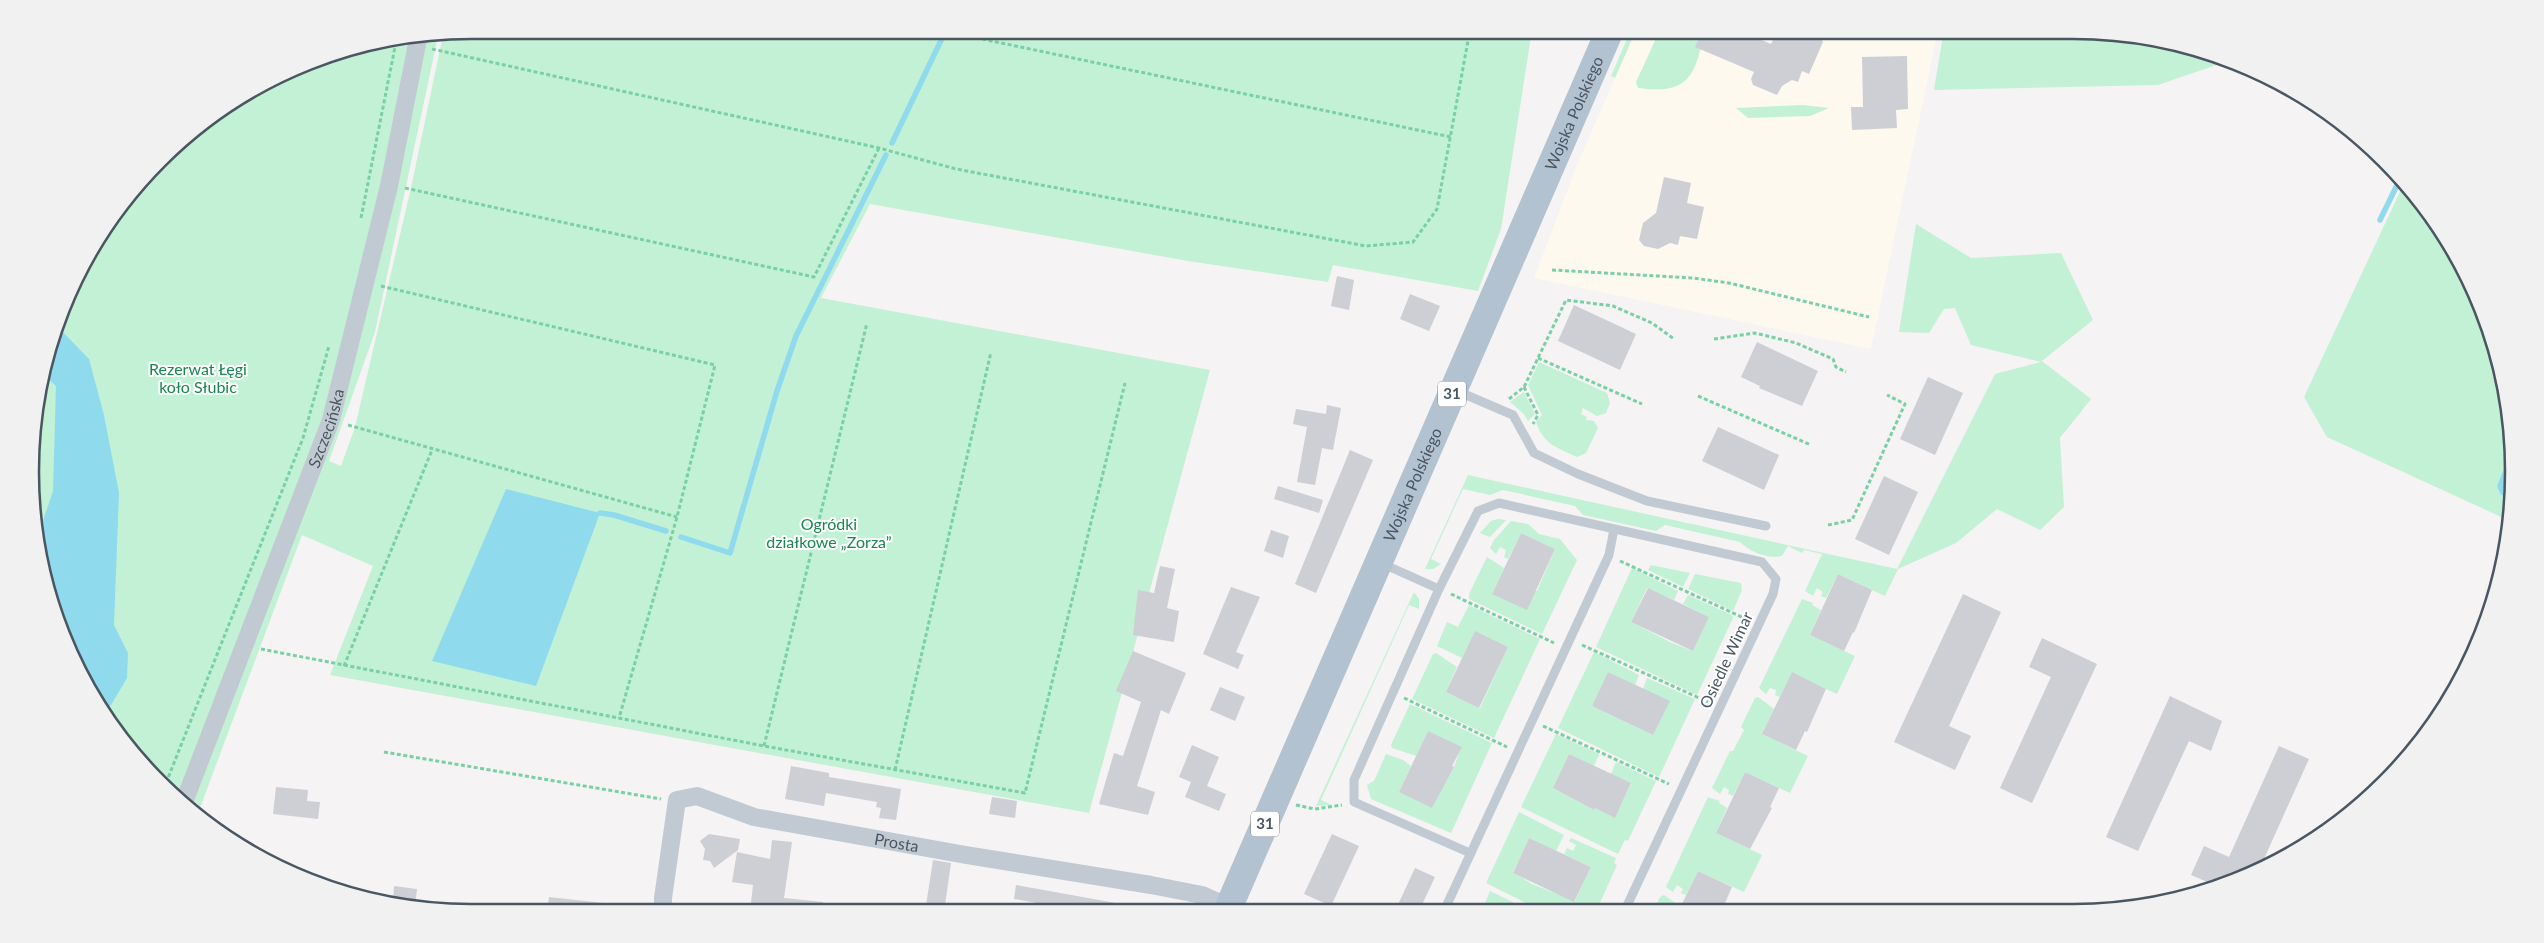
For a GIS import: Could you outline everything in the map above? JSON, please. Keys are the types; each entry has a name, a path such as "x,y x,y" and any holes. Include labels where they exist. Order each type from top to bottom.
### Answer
{"main road":[{"name":"Wojska Polskiego","path":"1230,904 1606,39"}],"street":[{"name":"Szczecińska","path":"186,797 331,420 390,186 418,42"},
{"name":"Prosta","path":"677,800 698,796 754,817 1202,895 1219,904"},
{"path":"663,904 677,800"}],"lane":[{"path":"1454,390 1514,415 1534,453 1578,474 1647,501 1766,526"},
{"name":"Osiedle Wimar","path":"1354,802 1354,780 1392,692 1478,511 1499,504 1762,562 1776,579 1773,594 1628,904"},
{"path":"1447,904 1609,555 1614,529"},
{"path":"1379,562 1440,589"},
{"path":"1354,802 1470,853"}],"path":[{"path":"983,39 1451,136"},
{"path":"418,42 879,148 956,169 1366,246 1413,242 1437,209 1468,39"},
{"path":"359,227 395,46"},
{"path":"390,186 411,188 814,277 879,148"},
{"path":"1552,270 1693,278 1729,283 1869,317"},
{"path":"366,283 715,365 677,517 619,718"},
{"path":"1501,410 1509,399 1524,387 1566,300 1613,306 1652,323 1674,338"},
{"path":"764,746 867,323"},
{"path":"1714,339 1755,333 1796,343 1833,358 1836,367 1846,372"},
{"path":"167,780 303,438 330,342"},
{"path":"895,770 991,352"},
{"path":"1538,358 1642,404"},
{"path":"245,646 764,746 1025,793 1125,383"},
{"path":"1524,387 1538,415 1525,436"},
{"path":"1828,525 1852,520 1905,404 1887,395"},
{"path":"1698,396 1811,445"},
{"path":"331,420 432,450 677,517"},
{"path":"344,666 432,450"},
{"path":"1609,555 1759,625"},
{"path":"1440,589 1566,648"},
{"path":"1570,639 1721,708"},
{"path":"1392,692 1516,752"},
{"path":"1531,720 1682,790"},
{"path":"384,752 649,798 677,800"},
{"path":"1292,804 1315,809 1354,802"}],"shaded area":[{"path":"1632,39 1936,39 1871,349 1534,278 1577,165"}],"green space":[{"name":"Ogródki działkowe „Zorza”","path":"1531,39 1501,229 1478,291 1333,265 1328,282 1188,261 870,204 821,298 1210,370 1089,813 330,675 373,566 302,535 200,808 165,778 128,735 83,663 62,611 53,584 47,556 42,528 39,472 42,415 53,359 72,306 83,280 97,255 128,208 165,165 208,128 280,83 332,62 359,53 387,47 437,40 375,332 329,461 341,466 355,427 411,188 442,40"},
{"path":"1627,39 1632,39 1615,78 1611,76"},
{"path":"1656,39 1703,39 1693,70 1679,85 1669,88 1638,88 1636,82"},
{"path":"1942,39 2072,39 2129,42 2185,53 2218,64 2158,85 1934,90"},
{"path":"1803,105 1829,108 1810,116 1748,118 1736,108"},
{"path":"2401,190 2432,231 2461,280 2491,359 2502,415 2505,472 2503,518 2327,437 2304,397"},
{"path":"1916,224 1971,258 2061,253 2093,320 2042,361 2091,399 2060,438 2064,507 2040,530 1997,509 1956,543 1898,569 1885,596 1838,574 1826,598 1821,596 1823,592 1817,588 1813,596 1805,591 1822,554 1804,550 1802,553 1788,546 1782,556 1765,556 1754,552 1740,542 1665,525 1656,531 1583,515 1575,506 1503,490 1490,495 1463,489 1431,559 1441,564 1433,569 1425,569 1468,475 1897,569 1995,374 2041,362 1971,345 1955,308 1944,309 1929,333 1899,332"},
{"path":"1539,362 1607,393 1610,403 1606,413 1597,416 1583,408 1581,414 1587,417 1586,420 1594,421 1598,428 1586,453 1577,457 1557,448 1547,441 1539,430 1536,422 1542,415 1528,385"},
{"path":"1524,392 1535,414 1528,421 1524,414 1510,402"},
{"path":"1498,519 1506,520 1490,537 1480,533 1491,521"},
{"path":"1511,521 1528,524 1539,534 1560,539 1577,560 1542,634 1469,599 1469,594 1487,557 1504,568 1492,594 1537,591 1555,549 1521,533 1508,559 1504,557 1506,550 1500,547 1496,554 1490,548 1494,540"},
{"path":"1651,565 1690,573 1683,587 1648,570"},
{"path":"1632,568 1678,591 1674,600 1647,588 1631,622 1672,643 1693,651 1709,617 1683,604 1688,595 1732,615 1733,618 1697,695 1596,647"},
{"path":"1695,574 1741,583 1742,590 1733,611 1688,589"},
{"path":"1414,592 1419,599 1419,609 1409,605 1321,800 1332,805 1316,806"},
{"path":"1802,599 1813,603 1812,605 1821,610 1810,635 1855,656 1837,694 1792,673 1780,697 1775,695 1776,690 1770,688 1766,694 1759,688"},
{"path":"1469,605 1540,639 1494,738 1412,699 1433,654 1436,653 1457,667 1446,692 1480,708 1508,647 1475,632 1462,658 1437,646 1447,622 1458,627"},
{"path":"1594,652 1639,675 1635,685 1608,672 1592,706 1653,735 1669,701 1643,689 1647,678 1695,699 1659,777 1558,728"},
{"path":"1758,697 1774,709 1762,734 1808,756 1790,793 1745,772 1733,796 1728,794 1729,790 1724,787 1720,794 1712,788 1730,751 1733,751 1744,730 1741,727 1755,698"},
{"path":"1410,704 1492,743 1451,833 1371,799 1367,785 1374,781 1386,754 1403,760 1411,766 1399,792 1432,807 1454,767 1461,747 1428,731 1416,756 1392,748 1391,745"},
{"path":"1556,734 1599,754 1594,766 1569,754 1553,788 1594,810 1595,808 1615,817 1631,784 1611,774 1616,762 1656,781 1628,841 1625,840 1618,854 1521,807"},
{"path":"1708,797 1720,801 1719,803 1727,808 1716,833 1762,855 1744,892 1698,871 1686,895 1681,893 1683,889 1677,885 1673,892 1666,887"},
{"path":"1519,812 1564,835 1556,851 1529,838 1513,872 1532,884 1575,901 1591,867 1564,854 1567,848 1573,851 1576,845 1569,841 1571,838 1616,858 1614,863 1617,865 1599,904 1528,904 1486,883"},
{"path":"1490,891 1517,904 1485,904"},
{"path":"1664,895 1677,904 1657,904 1660,897"}],"water":[{"path":"62,331 89,359 104,415 119,493 114,625 128,653 127,678 109,707 83,663 62,611 53,584 42,528 53,491 56,386 49,379"},
{"path":"2505,466 2504,496 2501,495 2497,486"},
{"path":"506,489 600,513 536,686 432,661"}],"building":[{"path":"1699,39 1759,39 1771,44 1773,39 1821,39 1823,42 1809,74 1802,71 1798,82 1792,80 1782,86 1777,95 1753,85 1751,79 1754,72 1695,47"},
{"path":"1907,56 1908,109 1896,110 1897,128 1852,130 1851,107 1863,107 1862,57"},
{"path":"1664,177 1691,183 1687,203 1704,207 1697,239 1680,236 1678,245 1670,243 1658,249 1644,246 1639,240 1643,223 1656,213"},
{"path":"1337,276 1354,280 1349,310 1331,306"},
{"path":"1410,294 1440,306 1429,331 1400,319"},
{"path":"1574,305 1636,334 1620,370 1558,341"},
{"path":"1757,342 1818,371 1802,406 1759,388 1760,386 1741,377"},
{"path":"1928,377 1963,393 1935,455 1900,439"},
{"path":"1327,405 1341,408 1333,450 1322,448 1315,485 1297,482 1307,427 1293,424 1296,409 1326,414"},
{"path":"1718,427 1779,455 1764,490 1702,461"},
{"path":"1350,450 1373,460 1316,593 1295,584"},
{"path":"1884,476 1918,492 1889,555 1855,539"},
{"path":"1278,486 1323,500 1319,513 1274,499"},
{"path":"1271,530 1289,536 1283,558 1264,551"},
{"path":"1521,533 1555,549 1527,610 1492,594"},
{"path":"1160,566 1175,569 1167,608 1179,611 1174,642 1133,635 1138,590 1154,593"},
{"path":"1838,574 1872,590 1854,633 1844,651 1810,635"},
{"path":"1231,587 1260,597 1236,652 1244,655 1238,669 1203,654"},
{"path":"1648,588 1709,617 1693,651 1631,622"},
{"path":"1963,594 2001,612 1949,726 1971,736 1955,770 1894,742"},
{"path":"1475,631 1508,647 1479,708 1446,692"},
{"path":"2042,638 2097,664 2032,803 2000,788 2051,677 2029,667"},
{"path":"1133,651 1186,673 1169,714 1161,710 1137,786 1155,792 1148,815 1099,804 1114,753 1123,756 1141,702 1116,691"},
{"path":"1608,672 1670,701 1653,735 1592,706"},
{"path":"1792,672 1826,689 1807,732 1805,731 1796,750 1762,734"},
{"path":"1220,687 1245,697 1235,721 1210,710"},
{"path":"2170,696 2222,721 2211,751 2189,741 2138,851 2106,837"},
{"path":"1428,731 1462,747 1452,766 1454,767 1432,808 1399,792"},
{"path":"1192,745 1219,757 1207,786 1226,794 1219,811 1185,797 1191,782 1179,777"},
{"path":"2279,746 2309,759 2263,860 2208,882 2191,875 2204,846 2229,857"},
{"path":"1569,754 1631,783 1615,818 1595,808 1594,810 1553,788"},
{"path":"791,766 829,773 829,777 901,789 896,820 879,818 881,808 876,807 877,802 826,793 824,806 785,799"},
{"path":"1745,772 1779,788 1770,807 1772,808 1750,849 1716,833"},
{"path":"276,787 308,790 307,801 320,802 318,819 273,814"},
{"path":"992,797 1017,801 1015,818 989,814"},
{"path":"709,834 740,839 738,850 714,868 710,861 703,860 705,849 700,841"},
{"path":"1332,834 1359,846 1332,904 1326,904 1304,894"},
{"path":"1529,838 1591,867 1574,902 1513,873"},
{"path":"772,840 792,842 784,898 823,902 823,904 751,904 753,885 732,882 737,852 770,859"},
{"path":"933,860 951,863 945,904 926,904"},
{"path":"1415,868 1435,877 1422,904 1398,904"},
{"path":"1698,871 1732,887 1725,904 1682,904"},
{"path":"1016,885 1121,904 1042,904 1014,899"},
{"path":"394,886 417,889 416,901 393,897"},
{"path":"549,897 603,903 603,904 548,904"}],"waterway":[{"path":"892,143 942,39"},
{"path":"681,537 730,553 777,391 796,336 886,155"},
{"path":"2380,220 2397,185"},
{"path":"600,513 614,515 666,531"}],"park label":[{"name":"Rezerwat Łęgi koło Słubic","path":"198,378"}]}
